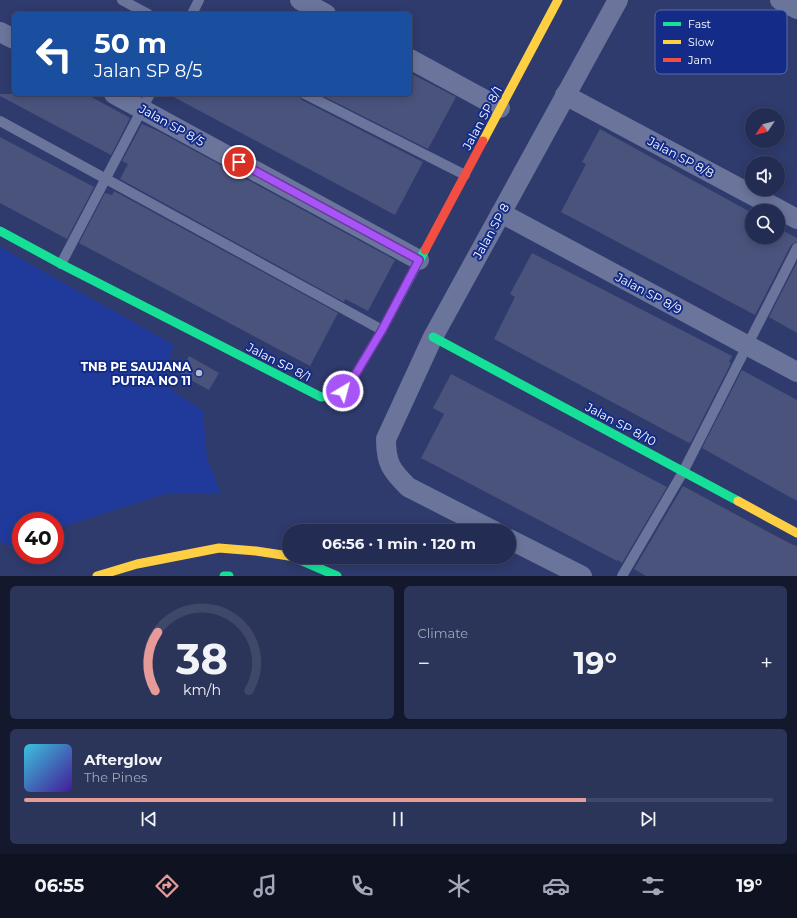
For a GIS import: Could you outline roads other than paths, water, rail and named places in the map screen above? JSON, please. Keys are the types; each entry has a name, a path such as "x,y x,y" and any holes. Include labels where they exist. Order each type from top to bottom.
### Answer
{"main road":[{"name":"Jalan SP 8/1","path":"0,231 61,264 322,397 336,395 349,385 382,330 558,0"},
{"name":"Jalan SP 8/10","path":"433,337 797,533"},
{"path":"97,576 137,564 219,548 282,555"},
{"path":"309,564 337,576"},
{"path":"224,576 229,576"}],"street":[{"path":"300,0 322,12"},
{"name":"Jalan SP 8","path":"480,524 408,487 398,478 386,455 386,439 433,337 618,0"},
{"path":"780,0 797,10"},
{"path":"0,32 12,38"},
{"path":"412,60 500,108"},
{"name":"Jalan SP 8/8","path":"566,95 797,219"},
{"name":"Jalan SP 8/5","path":"122,96 146,102 419,260"},
{"name":"Jalan SP 8/9","path":"501,213 797,372"},
{"path":"516,543 582,576"}],"lane":[{"path":"122,0 144,12"},
{"path":"193,12 200,0"},
{"path":"309,96 465,175"},
{"path":"61,264 146,102"},
{"path":"0,121 382,330"},
{"path":"622,576 683,472 797,248"}],"place":[{"name":"TNB PE SAUJANA PUTRA NO 11","path":"199,373"}]}
